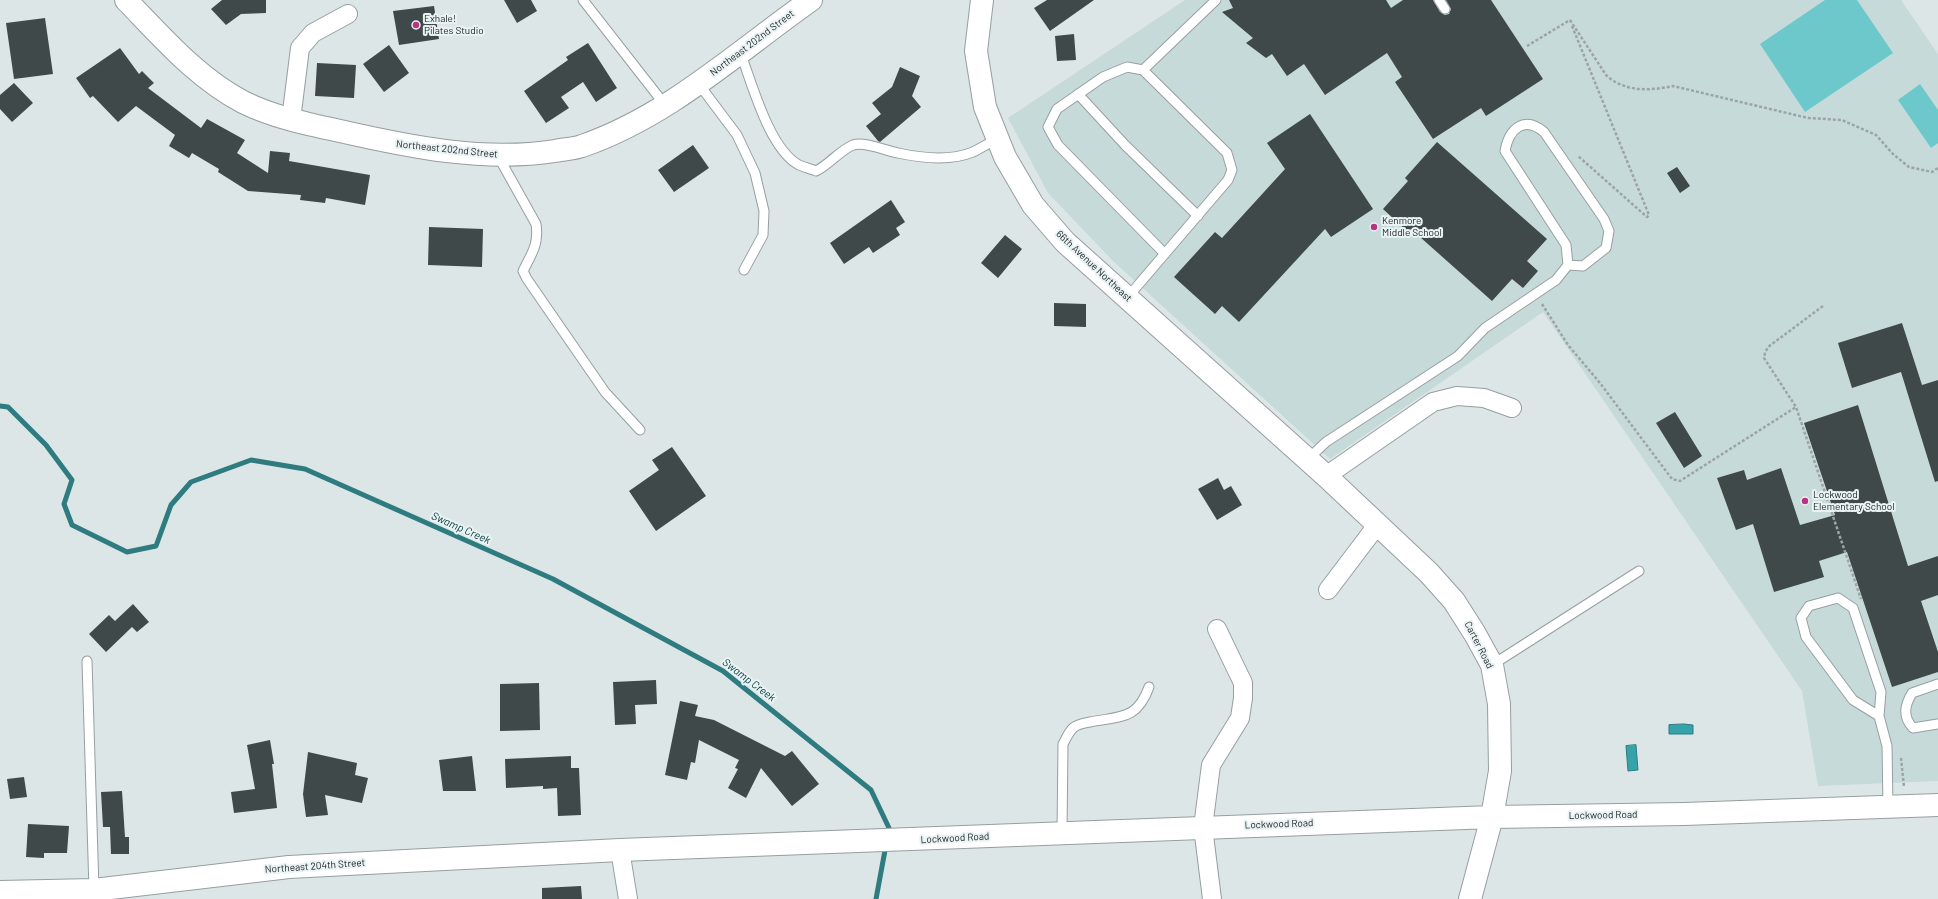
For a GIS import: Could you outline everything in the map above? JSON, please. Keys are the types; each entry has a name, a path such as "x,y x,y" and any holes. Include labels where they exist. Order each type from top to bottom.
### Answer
{"street":[{"name":"Northeast 202nd Street","path":"126,0 145,10 196,70 243,102 291,120 391,143 498,156 536,154 580,147 630,126 698,83 811,0"},
{"name":"66th Avenue Northeast","path":"982,0 976,51 985,107 1005,157 1034,205 1065,242 1304,457"},
{"path":"291,120 300,48 313,33 348,14"},
{"path":"1326,476 1434,402 1457,396 1464,396 1484,398 1512,408"},
{"name":"Carter Road","path":"1304,457 1378,524 1429,573 1454,601 1475,634 1492,665 1500,704 1500,771 1492,817 1470,899"},
{"path":"1328,590 1378,524"},
{"path":"1212,899 1203,827 1211,765 1240,718 1243,698 1243,684 1217,629"},
{"name":"Lockwood Road","path":"620,850 922,840 1062,832 1492,817 1684,814 1938,806"},
{"path":"620,850 628,899"},
{"name":"Northeast 204th Street","path":"5,892 86,893 289,867 620,850"}],"lane":[{"path":"583,0 665,105"},
{"path":"1143,70 1216,0"},
{"path":"1439,0 1445,9"},
{"path":"740,52 764,118 772,134 784,151 798,164 816,171 826,166 838,154 855,144 872,146 921,157 956,157 973,152 997,139"},
{"path":"1127,298 1198,216 1228,180 1232,170 1227,153 1143,70 1127,67 1102,77 1057,109 1048,127 1058,145 1165,254"},
{"path":"698,83 737,135 755,172 764,212 763,235 744,270"},
{"path":"1078,94 1125,145 1198,216"},
{"path":"1304,457 1458,356 1485,328 1556,280 1568,265 1566,245 1505,151 1507,140 1511,133 1523,124 1537,126 1544,132 1604,219 1609,231 1609,239 1606,248 1598,255 1583,266 1568,265"},
{"path":"498,156 536,224 538,236 535,247 524,271 527,279 605,392 640,430"},
{"path":"1492,665 1639,571"},
{"path":"1879,716 1853,700 1806,637 1801,618 1809,606 1838,598 1852,608 1881,692 1879,716 1887,746 1897,807"},
{"path":"86,893 87,661"},
{"path":"1938,684 1912,693 1905,705 1907,722 1912,728 1938,724"},
{"path":"1062,832 1063,744 1067,736 1074,727 1085,723 1126,715 1138,709 1144,701 1149,687"}],"path":[{"path":"1526,46 1570,20"},
{"path":"1558,151 1567,147 1647,217 1649,215 1570,20"},
{"path":"1570,20 1606,75 1613,83 1645,90 1657,90 1673,86 1808,118 1842,120 1876,135 1893,154 1910,167 1932,172 1938,168"},
{"path":"1535,294 1568,345 1600,383 1672,479 1680,481 1796,407"},
{"path":"1823,306 1768,347 1764,358 1796,407 1864,606"},
{"path":"1897,807 1901,756"}],"shaded area":[{"path":"1185,0 1901,0 1938,54 1938,781 1818,786 1802,691 1543,312 1330,459 1113,261 1048,193 1008,118"},
{"path":"1825,0 1857,0 1893,53 1805,112 1760,44"},
{"path":"1920,84 1938,110 1938,143 1931,148 1898,100"},
{"path":"1669,725 1693,725 1693,734 1669,734"},
{"path":"1636,745 1638,770 1628,771 1626,746"}],"building":[{"path":"222,0 266,0 266,13 241,14 226,25 211,9"},
{"path":"504,0 531,0 537,11 517,23"},
{"path":"1047,0 1094,0 1050,31 1034,8"},
{"path":"1229,0 1386,0 1391,8 1403,0 1433,0 1440,12 1445,15 1449,14 1451,9 1446,0 1491,0 1543,79 1486,116 1481,108 1433,139 1395,82 1402,77 1387,53 1325,95 1304,64 1287,76 1272,54 1266,58 1246,43 1253,38 1222,12 1233,8"},
{"name":"Exhale! Pilates Studio","path":"434,6 439,39 399,45 393,11"},
{"path":"45,18 53,74 14,79 6,23"},
{"path":"1074,34 1076,60 1057,61 1055,36"},
{"path":"588,43 617,88 596,102 583,82 561,97 569,108 546,123 524,91 568,60 566,57"},
{"path":"389,45 409,73 384,92 363,64"},
{"path":"120,48 139,74 142,71 154,83 148,88 201,128 207,119 245,140 237,153 268,173 270,151 290,153 289,161 370,175 365,205 326,198 325,203 300,200 301,195 248,191 218,172 219,169 192,153 189,158 169,146 175,135 136,106 118,122 93,96 90,98 76,78"},
{"path":"317,63 356,65 354,98 315,96"},
{"path":"900,67 920,76 912,96 921,107 880,142 866,126 881,114 872,103 892,87"},
{"path":"14,83 33,103 12,122 0,109 0,95"},
{"path":"1310,114 1373,209 1331,237 1325,229 1239,322 1222,306 1215,314 1174,277 1215,232 1222,238 1285,169 1267,143"},
{"path":"1437,142 1547,239 1527,261 1538,271 1523,288 1512,279 1492,301 1411,229 1408,232 1383,209 1408,181 1405,178"},
{"path":"693,145 709,168 674,192 658,170"},
{"path":"1677,167 1690,186 1680,193 1667,173"},
{"path":"891,200 905,222 896,228 900,235 873,253 869,247 844,264 830,243"},
{"path":"429,227 483,229 482,267 428,265"},
{"path":"1005,235 1022,249 998,278 981,263"},
{"path":"1054,303 1086,304 1086,327 1054,326"},
{"path":"1902,323 1922,385 1938,380 1938,481 1935,482 1901,372 1852,388 1838,343"},
{"path":"1858,405 1908,566 1938,556 1938,595 1921,601 1938,652 1938,672 1892,687 1847,552 1819,561 1824,577 1774,592 1753,524 1736,530 1717,478 1744,470 1747,480 1781,468 1800,525 1835,515 1804,423"},
{"path":"1675,412 1702,456 1684,468 1656,423"},
{"path":"672,447 706,496 656,531 629,491 659,470 652,460"},
{"path":"1218,478 1224,490 1231,486 1242,505 1217,520 1198,489"},
{"path":"133,604 149,622 137,632 132,627 106,652 89,634 109,615 115,621"},
{"path":"656,680 657,704 635,705 636,724 615,725 613,682"},
{"path":"539,683 540,730 500,731 500,684"},
{"path":"680,701 698,705 695,716 714,720 785,756 792,751 819,784 792,806 761,768 746,798 728,788 738,769 735,768 739,760 699,740 695,763 691,762 687,780 665,775"},
{"path":"270,740 274,764 272,764 277,808 234,813 231,792 255,789 247,745"},
{"path":"308,752 357,763 355,775 368,778 362,803 325,795 328,815 306,817 303,794"},
{"path":"472,756 476,791 443,791 439,760"},
{"path":"571,756 571,768 579,768 581,815 558,816 557,788 543,789 543,786 506,788 505,759"},
{"path":"24,777 27,797 10,799 7,779"},
{"path":"122,791 125,837 129,837 129,854 111,854 110,827 103,827 101,792"},
{"path":"28,824 69,826 67,853 44,853 44,858 26,857"},
{"path":"581,886 582,899 542,899 542,888"}],"waterway":[{"name":"Swamp Creek","path":"0,406 8,407 46,445 72,480 64,504 72,525 127,552 156,546 171,505 191,482 251,460 305,469 553,579 723,671 871,790 889,828 888,835"},
{"name":"Swamp Creek","path":"876,899 886,845"}],"place":[{"name":"Exhale! Pilates Studio","path":"416,25"},
{"name":"Kenmore Middle School","path":"1374,227"},
{"name":"Lockwood Elementary School","path":"1805,501"}]}
